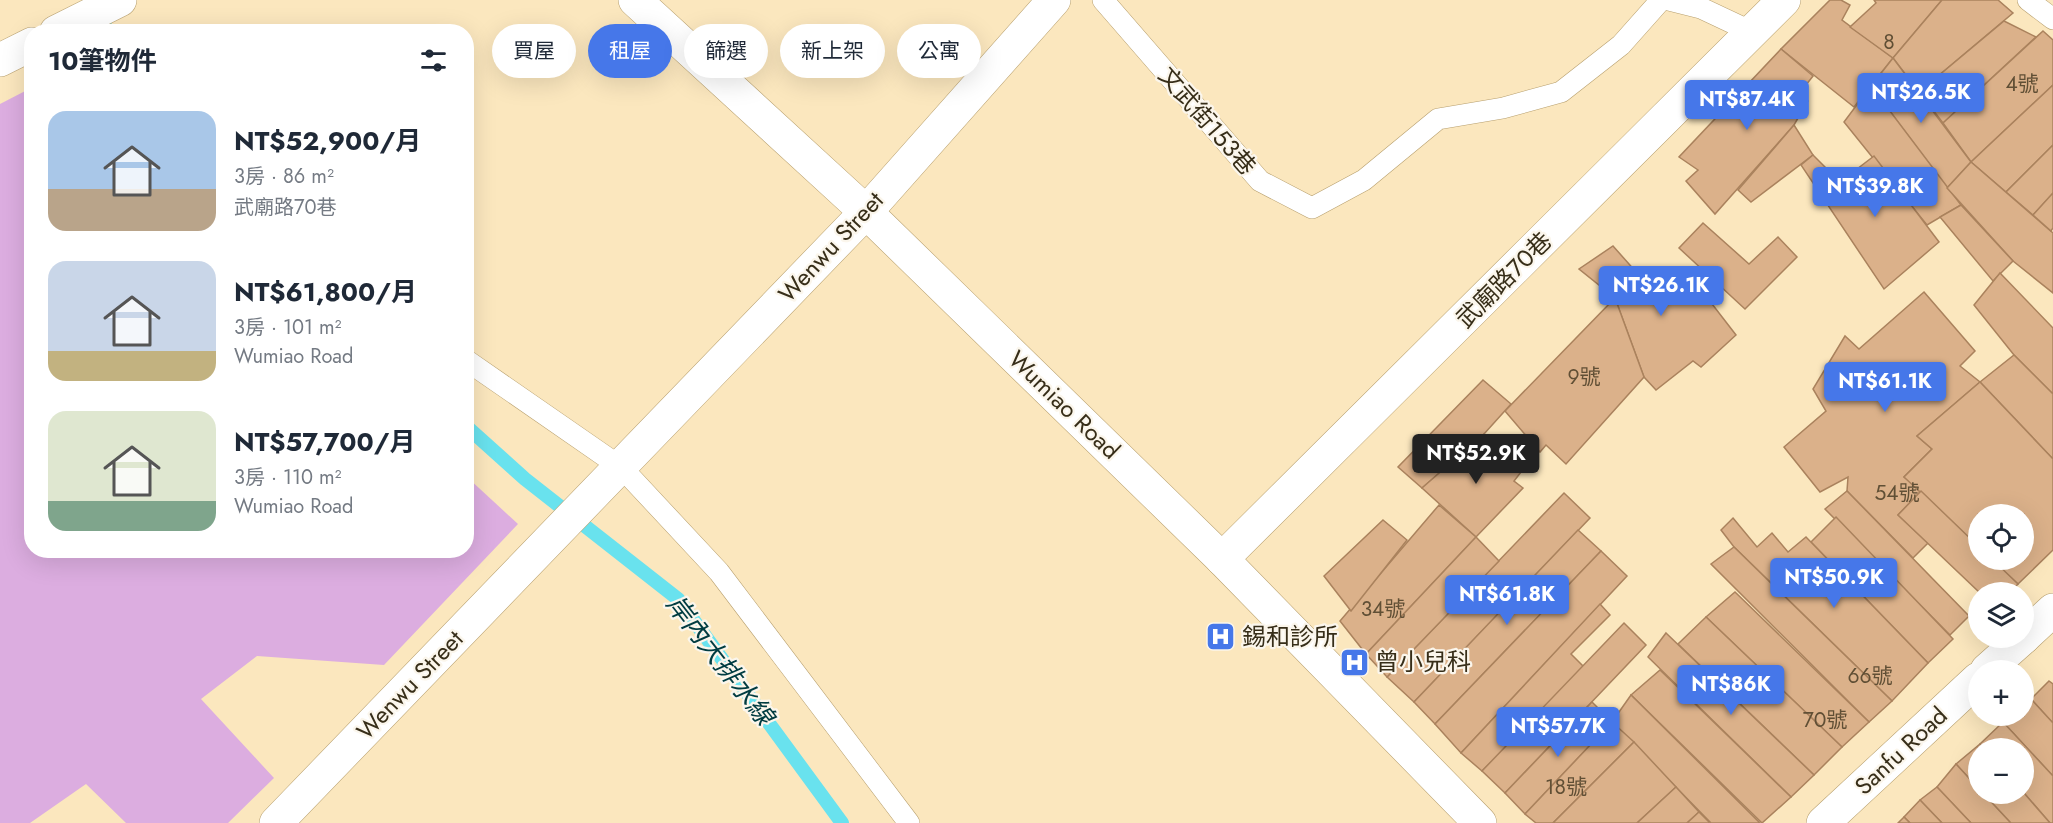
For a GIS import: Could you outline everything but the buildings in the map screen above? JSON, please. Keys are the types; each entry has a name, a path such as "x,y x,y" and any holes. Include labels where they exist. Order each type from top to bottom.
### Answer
{"street":[{"path":"72,24 120,0"},
{"name":"Wumiao Road","path":"635,0 866,212 1222,559 1480,823"},
{"name":"Wenwu Street","path":"276,823 866,212 1054,0"},
{"name":"武廟路70巷","path":"1222,559 1784,0"},
{"path":"0,60 24,48"},
{"path":"2034,627 2053,610"},
{"path":"1999,660 2011,648"},
{"name":"Sanfu Road","path":"1823,823 1968,688"}],"lane":[{"name":"文武街153巷","path":"1103,0 1260,181 1312,208 1364,180 1438,119 1503,108 1561,92 1621,45 1661,0"},
{"path":"1670,0 1701,8 1752,32"},
{"path":"2028,0 2053,20"},
{"path":"474,367 611,478 718,572 909,823"}],"shaded area":[{"path":"24,92 24,558 474,558 474,483 518,524 384,665 257,656 201,699 274,778 228,823 126,823 86,784 30,823 0,823 0,104"}],"waterway":[{"name":"岸內大排水線","path":"95,12 103,24"},
{"name":"岸內大排水線","path":"474,433 525,479 678,599 842,823"}],"place":[{"name":"錫和診所","path":"1221,637"},
{"name":"曾小兒科","path":"1354,662"}]}
